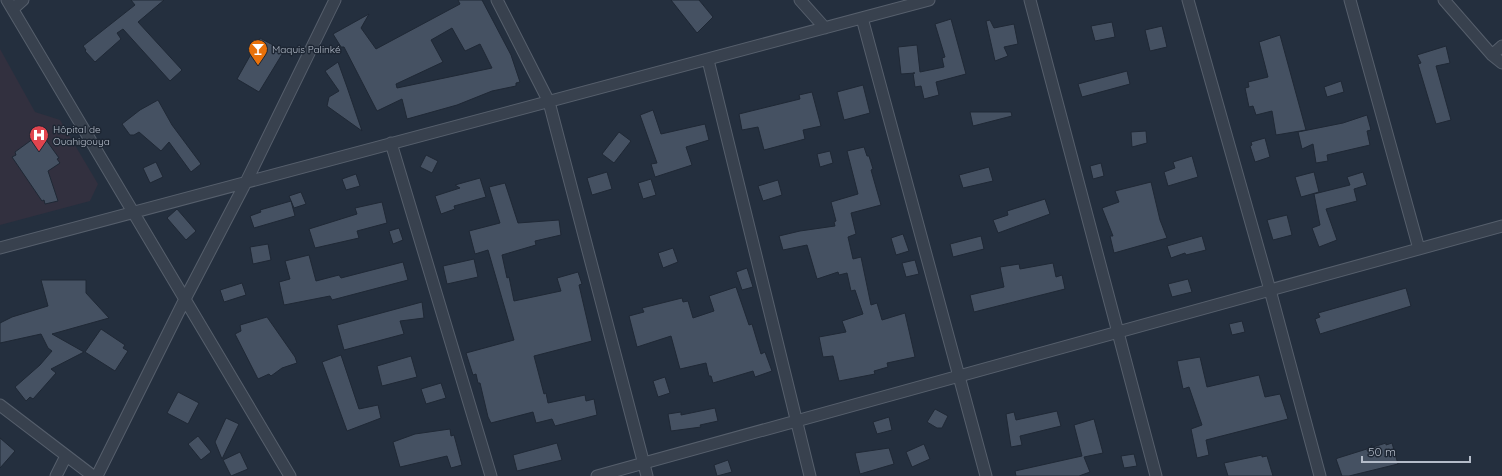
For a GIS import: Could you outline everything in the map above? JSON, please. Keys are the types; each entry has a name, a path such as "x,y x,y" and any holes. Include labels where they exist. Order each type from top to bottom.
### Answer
{"street":[{"path":"23,0 10,5 290,476"},
{"path":"96,476 185,298 246,182 335,0"},
{"path":"497,0 549,102 647,476"},
{"path":"800,0 825,28"},
{"path":"0,248 929,0"},
{"path":"1030,0 1156,476"},
{"path":"1188,0 1270,290 1320,476"},
{"path":"1350,0 1419,249"},
{"path":"1444,0 1492,55 1502,63"},
{"path":"862,18 986,476"},
{"path":"1492,55 1502,46"},
{"path":"708,60 810,476"},
{"path":"391,143 491,476"},
{"path":"598,476 1502,226"},
{"path":"0,405 93,476"},
{"path":"56,476 66,456"}],"shaded area":[{"name":"Hôpital de Ouahigouya","path":"0,49 35,112 60,120 98,184 90,201 0,225"}],"building":[{"path":"131,0 164,0 138,22 182,70 170,81 123,29 117,33 121,39 95,62 85,51 86,50 83,46 135,5"},
{"path":"458,0 482,0 511,55 520,82 516,83 516,86 492,91 457,105 407,119 402,99 377,111 344,47 341,47 333,34 369,14 361,28 376,49 460,4","holes":["452,28 465,51 480,44 492,68 397,88 396,84 443,62 431,40"]},
{"path":"671,0 699,0 713,17 697,33"},
{"path":"951,19 966,74 936,82 939,95 924,99 921,86 915,87 913,73 901,74 898,47 917,45 920,72 944,67 942,58 945,57 935,24"},
{"path":"990,20 994,28 1014,24 1018,44 1004,47 1008,56 995,61 986,21"},
{"path":"1112,22 1115,37 1095,41 1091,26"},
{"path":"1162,26 1167,47 1150,51 1145,30"},
{"path":"1280,35 1306,130 1276,135 1272,111 1256,115 1253,106 1249,107 1245,88 1249,87 1248,82 1268,77 1259,42"},
{"path":"260,38 284,51 259,92 237,79"},
{"path":"1446,46 1450,63 1436,66 1451,120 1436,124 1418,64 1421,63 1417,55"},
{"path":"338,62 362,131 327,106 329,97 339,91 325,71"},
{"path":"1127,71 1130,84 1082,97 1078,84"},
{"path":"1341,81 1344,92 1327,97 1324,87"},
{"path":"863,85 870,113 844,120 837,92"},
{"path":"812,92 821,126 803,130 805,139 764,150 758,127 742,130 739,114 800,99 799,95"},
{"path":"158,100 172,125 201,164 191,172 169,142 161,151 139,132 134,135 130,135 122,124 140,110"},
{"path":"653,110 661,134 705,124 709,140 686,147 692,165 655,177 651,164 657,163 640,115"},
{"path":"970,112 1011,112 1012,116 973,126"},
{"path":"1367,115 1371,130 1367,131 1370,145 1327,155 1328,161 1316,163 1313,144 1302,149 1298,132 1343,123"},
{"path":"1146,131 1147,143 1132,147 1131,132"},
{"path":"619,132 631,141 614,163 602,154"},
{"path":"41,133 59,158 57,159 60,163 48,171 58,201 45,204 44,200 42,201 12,157 16,155 15,152"},
{"path":"1265,138 1270,157 1255,162 1250,146 1252,145 1251,142"},
{"path":"864,147 867,156 869,156 873,169 871,170 881,205 851,213 856,234 848,237 853,259 861,257 871,305 877,303 882,320 905,313 915,357 887,363 888,367 874,371 875,374 839,381 833,356 823,357 819,337 846,332 842,321 863,314 855,290 851,291 847,273 839,275 838,272 817,279 807,245 783,250 779,236 800,231 835,226 834,222 836,221 831,202 858,194 847,151"},
{"path":"830,151 833,163 820,167 817,154"},
{"path":"426,155 438,161 432,173 420,167"},
{"path":"1192,156 1198,177 1168,186 1164,172 1175,168 1173,162"},
{"path":"156,162 163,177 150,183 143,168"},
{"path":"1101,163 1104,176 1093,179 1090,166"},
{"path":"989,167 993,181 963,188 959,175"},
{"path":"607,172 612,189 592,195 587,178"},
{"path":"1314,172 1319,192 1301,197 1295,177"},
{"path":"1363,172 1367,185 1354,189 1357,201 1326,209 1337,240 1319,247 1312,228 1320,225 1314,194 1350,185 1347,177"},
{"path":"356,174 360,186 346,190 342,179"},
{"path":"480,178 486,197 454,206 455,209 441,214 435,196 460,188 455,185"},
{"path":"651,179 656,195 643,199 638,183"},
{"path":"778,180 782,195 763,201 758,186"},
{"path":"1151,182 1160,220 1167,238 1114,253 1110,236 1113,236 1102,208 1119,202 1115,191"},
{"path":"505,183 518,223 559,220 561,235 535,241 536,245 502,255 507,278 509,277 514,301 561,291 557,278 578,272 582,284 579,285 592,341 534,356 544,394 546,393 548,403 585,395 586,401 594,399 597,415 555,426 552,419 536,423 533,412 491,423 488,417 480,383 478,383 476,374 473,375 466,353 514,340 488,250 475,254 469,231 500,223 489,187"},
{"path":"301,192 306,204 294,208 289,196"},
{"path":"1045,199 1050,214 998,233 993,220 1008,215 1007,211"},
{"path":"291,201 295,216 254,228 250,216 261,212 260,210"},
{"path":"382,202 387,223 357,231 359,238 315,248 309,229 357,214 355,208"},
{"path":"177,209 196,231 186,240 167,218"},
{"path":"1287,215 1292,235 1273,240 1267,220"},
{"path":"399,228 403,240 393,244 389,231"},
{"path":"903,234 909,251 896,255 891,238"},
{"path":"981,236 984,249 953,257 950,244"},
{"path":"1202,236 1206,250 1186,255 1185,253 1171,258 1167,246"},
{"path":"268,244 271,260 253,264 250,247"},
{"path":"673,248 678,262 663,268 658,253"},
{"path":"309,255 316,281 339,275 341,278 403,262 408,280 332,300 330,296 284,305 279,282 290,279 285,261"},
{"path":"474,259 478,277 447,284 443,266"},
{"path":"915,260 919,274 906,277 902,263"},
{"path":"1053,263 1056,277 1062,275 1065,289 974,312 970,295 1004,287 1000,267 1019,264 1020,269"},
{"path":"747,268 753,287 742,290 736,272"},
{"path":"1188,279 1192,292 1172,297 1168,284"},
{"path":"41,280 86,280 86,293 109,318 52,334 84,352 51,369 56,373 33,399 30,397 26,401 15,387 40,365 52,351 48,348 41,334 0,343 0,323 12,317 48,306"},
{"path":"242,283 246,295 224,302 220,290"},
{"path":"736,287 749,325 752,324 761,354 765,352 772,371 755,377 753,371 713,383 711,376 709,376 706,363 680,369 671,336 637,347 629,316 644,312 642,308 682,298 683,302 688,301 693,318 714,311 709,296"},
{"path":"1406,288 1411,306 1320,334 1315,319 1320,317 1318,313"},
{"path":"422,302 424,318 400,321 404,334 344,350 337,325"},
{"path":"267,317 295,357 297,363 282,368 271,376 269,374 258,379 235,334 241,331 240,325"},
{"path":"1242,321 1245,332 1232,335 1229,324"},
{"path":"101,329 125,345 123,348 128,351 115,371 85,352"},
{"path":"341,355 359,409 378,405 381,418 347,431 322,362"},
{"path":"411,356 417,377 382,386 377,366"},
{"path":"1200,357 1207,387 1259,375 1265,397 1280,394 1288,419 1206,440 1209,455 1197,458 1191,429 1202,425 1189,387 1183,389 1177,361"},
{"path":"665,377 670,393 658,397 653,381"},
{"path":"441,383 446,398 426,404 421,389"},
{"path":"178,392 199,403 188,424 167,413"},
{"path":"715,408 718,421 700,425 701,427 671,431 668,414 681,412 681,415"},
{"path":"935,409 948,416 942,428 937,428 927,422"},
{"path":"1057,411 1061,426 1020,436 1022,445 1011,447 1006,414 1014,412 1016,420"},
{"path":"889,417 892,430 877,434 873,422"},
{"path":"226,418 239,424 222,459 215,442"},
{"path":"1094,419 1103,453 1084,457 1090,472 1079,476 1016,476 1015,471 1082,456 1074,425"},
{"path":"450,429 451,436 454,435 462,465 451,468 447,456 400,467 393,442 415,434"},
{"path":"198,436 211,452 201,460 188,444"},
{"path":"0,438 15,451 0,468"},
{"path":"557,443 562,460 517,471 513,455"},
{"path":"1386,443 1386,445 1392,443 1398,464 1349,476 1342,476 1336,459"},
{"path":"924,444 930,459 912,467 906,452"},
{"path":"889,448 894,464 860,474 855,453"},
{"path":"240,452 248,469 231,476 223,460"},
{"path":"1134,454 1137,466 1124,468 1121,456"},
{"path":"1262,455 1262,457 1267,456 1273,476 1228,476 1224,463"},
{"path":"728,460 732,472 717,476 714,465"}],"place":[{"name":"Maquis Palinké","path":"258,66"},
{"name":"Hôpital de Ouahigouya","path":"39,152"}]}
